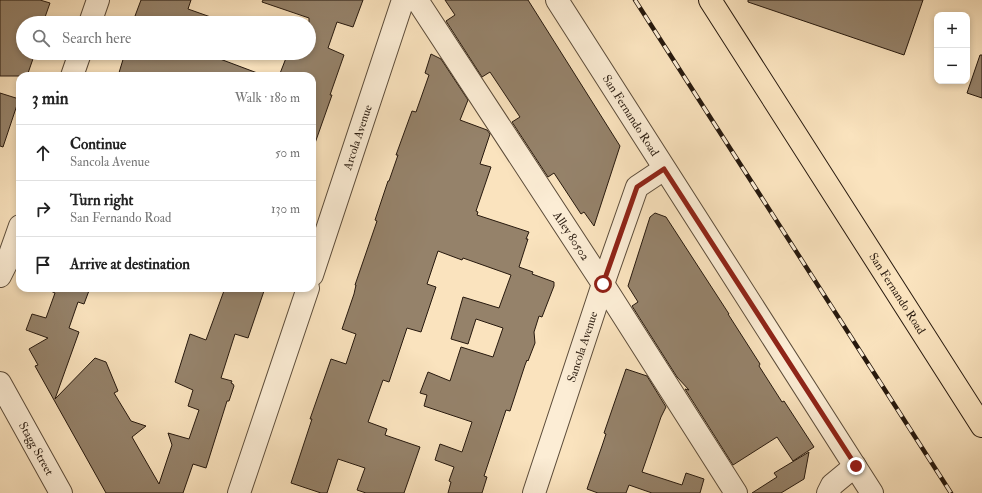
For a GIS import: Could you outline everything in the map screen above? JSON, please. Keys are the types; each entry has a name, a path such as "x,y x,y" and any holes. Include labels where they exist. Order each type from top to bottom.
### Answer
{"main road":[{"name":"San Fernando Road","path":"710,0 982,426"}],"street":[{"path":"92,16 98,0"},
{"name":"Arcola Avenue","path":"316,263 403,0"},
{"name":"Alley 80502","path":"417,0 603,284 736,493"},
{"name":"San Fernando Road","path":"557,0 872,493"},
{"path":"73,72 78,60"},
{"name":"Sancola Avenue","path":"534,493 603,284 637,187 664,169"},
{"path":"0,276 8,260 16,237"},
{"path":"240,493 307,292"},
{"name":"Stagg Street","path":"0,384 61,493"},
{"path":"828,493 832,485 856,466"}],"building":[{"path":"0,0 40,0 50,3 45,16 16,16 16,60 33,60 28,72 16,72 16,76 0,76"},
{"path":"141,0 191,0 188,9 208,16 135,16"},
{"path":"263,0 363,0 353,27 337,22 328,48 344,55 316,140 316,72 281,72 285,60 316,60 316,16 303,16 262,2"},
{"path":"445,0 528,0 620,146 594,226 584,212 581,214 554,173 548,177 512,122 520,117 490,72 482,77 446,21 455,15"},
{"path":"748,0 923,0 904,55 748,2"},
{"path":"431,54 441,59 468,100 460,120 487,130 490,134 480,164 491,167 476,211 478,212 477,215 529,232 519,267 533,272 532,274 554,282 554,286 542,317 539,316 534,332 535,343 525,365 510,411 506,410 484,476 487,477 482,493 448,493 451,482 449,481 454,467 435,460 440,444 462,452 472,422 424,406 427,395 420,393 428,372 450,381 461,347 493,357 503,328 476,319 468,344 451,339 463,297 499,308 511,275 438,251 427,284 436,287 421,332 407,328 389,382 383,380 368,422 387,429 385,435 420,447 404,493 366,493 357,490 365,468 338,459 327,493 321,493 291,483 312,419 310,419 331,359 346,364 356,334 342,329 377,221 375,220 398,155 396,155 412,111 416,112 429,75 425,73"},
{"path":"980,55 982,55 982,98 967,93"},
{"path":"123,60 223,60 255,72 119,72"},
{"path":"0,93 16,98 16,108 3,147 0,146"},
{"path":"655,213 666,217 729,314 782,402 784,401 814,447 793,461 777,437 733,465 685,389 689,390 677,377 632,306 638,302 628,286 650,217"},
{"path":"53,292 88,292 84,304 78,302 69,328 79,332 55,399 95,358 106,362 118,391 114,393 131,421 146,426 132,437 159,484 172,445 168,433 189,439 199,410 188,406 193,390 175,382 190,334 206,340 224,292 264,292 248,338 235,334 221,378 232,381 231,383 234,386 229,401 227,401 206,468 193,464 183,493 106,493 35,366 38,365 29,349 48,338 26,330 32,314 46,318 55,293"},
{"path":"626,369 647,376 666,407 661,417 642,472 682,485 686,473 704,479 700,493 652,493 629,485 626,493 598,493 587,489"},
{"path":"809,452 804,479 781,493 752,493 777,477 774,473"}],"railway":[{"path":"635,0 951,493"}],"route":[{"path":"603,284 637,187 664,169 856,466"}]}
